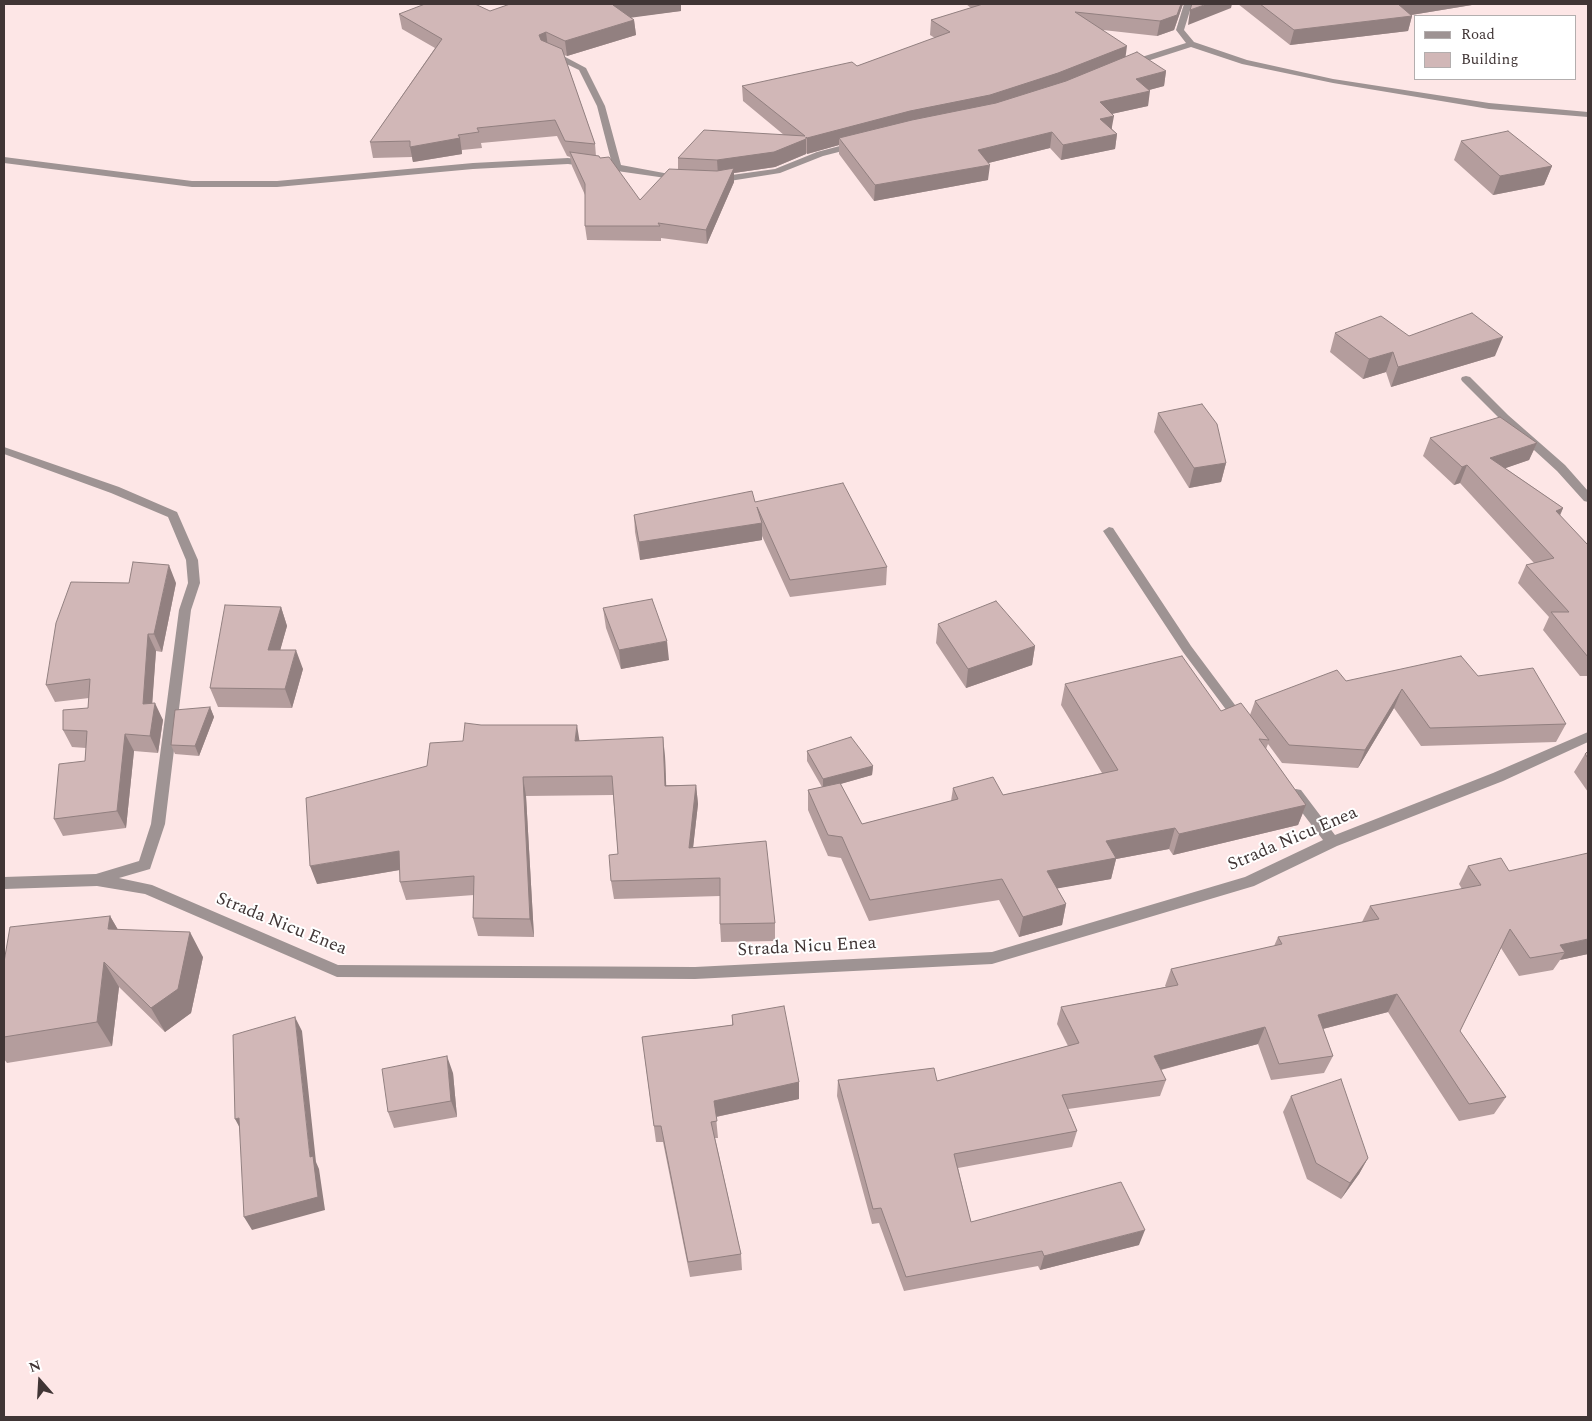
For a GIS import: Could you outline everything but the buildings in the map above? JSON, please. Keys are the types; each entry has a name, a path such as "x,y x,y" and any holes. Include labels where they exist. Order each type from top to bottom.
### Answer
{"street":[{"path":"1188,4 1180,30 1191,44 1245,62 1333,81 1489,106 1588,115"},
{"path":"1127,65 1191,44"},
{"path":"547,51 582,68 601,106 617,167"},
{"path":"708,180 777,171 820,154 865,142"},
{"path":"4,160 192,184 277,184 473,166 568,161 617,167 668,178 688,179"},
{"path":"1466,379 1560,468 1588,498"},
{"path":"4,450 115,490 173,515 192,560 194,583 186,610 158,824 144,865 97,880"},
{"path":"1109,531 1187,649 1245,726"},
{"name":"Strada Nicu Enea","path":"4,883 97,880 147,889 337,971 695,973 992,958 1249,882 1332,842 1498,777 1588,737"},
{"path":"1286,780 1332,842"}]}
